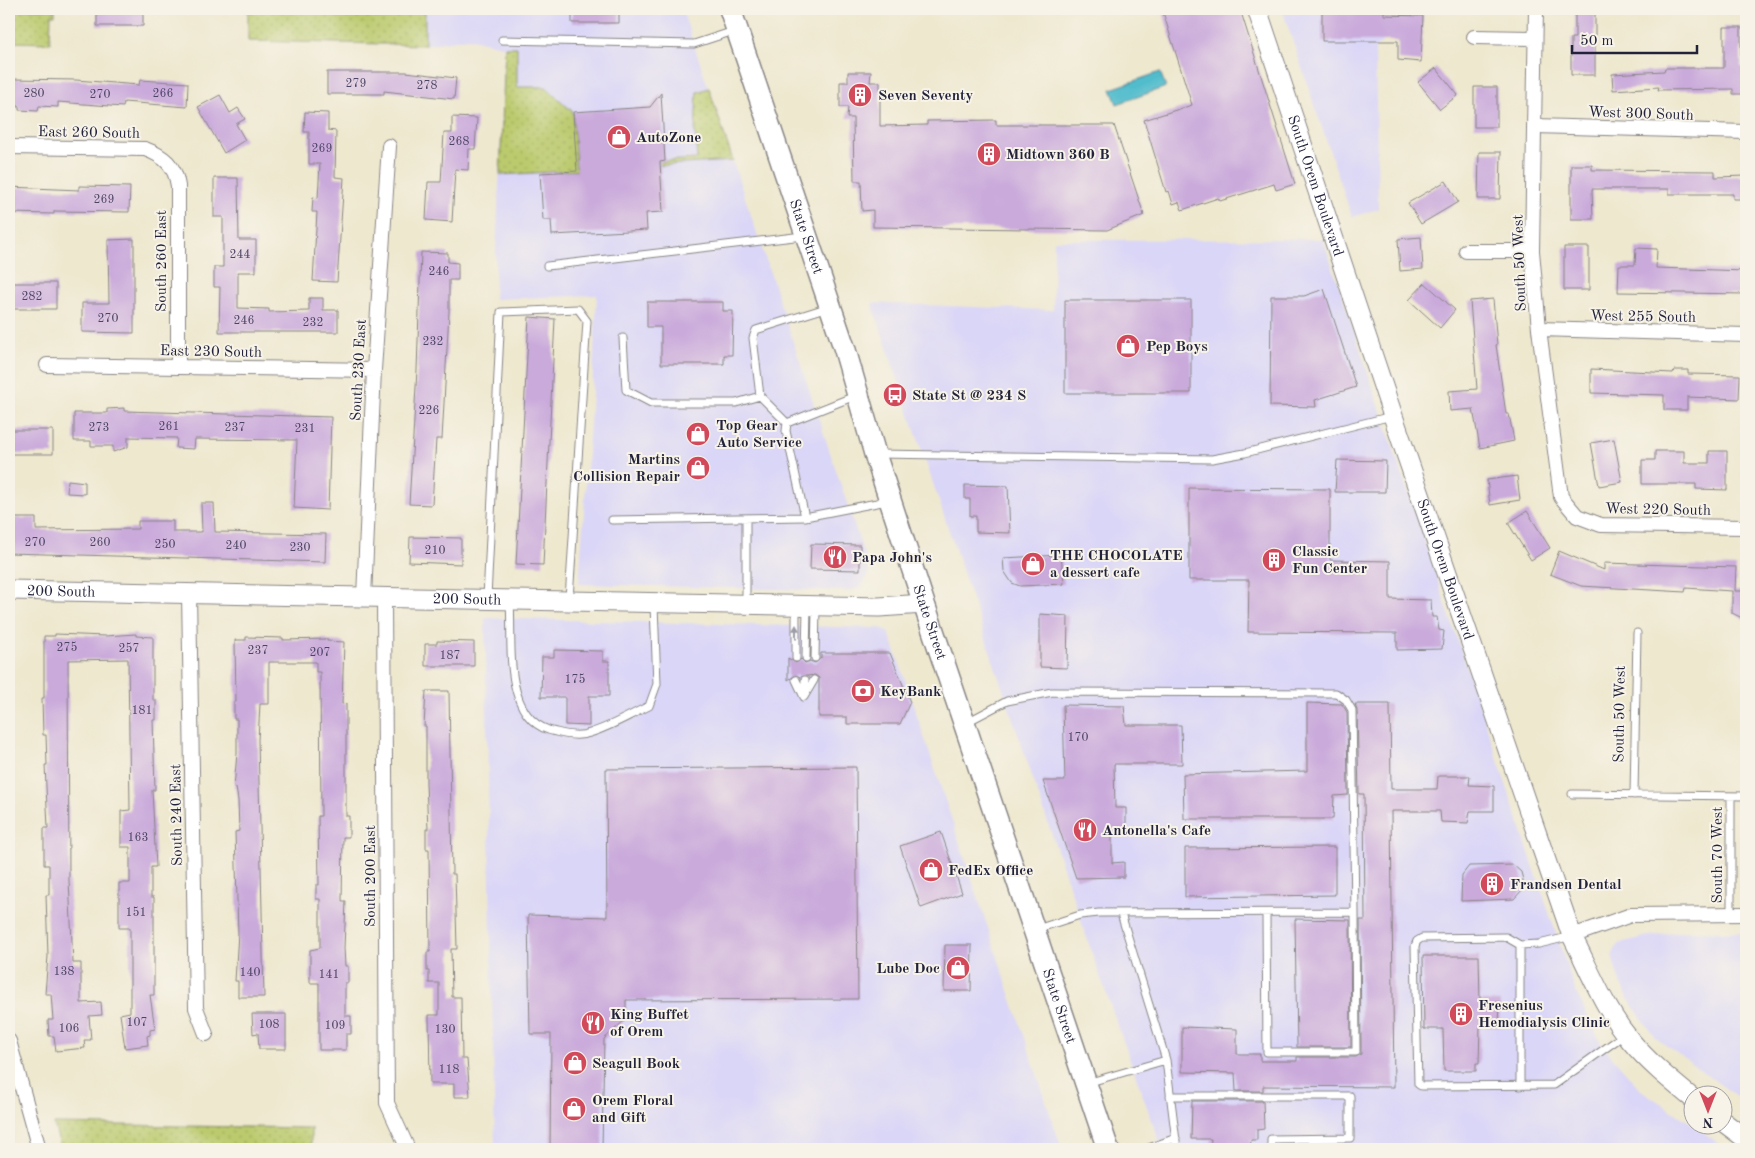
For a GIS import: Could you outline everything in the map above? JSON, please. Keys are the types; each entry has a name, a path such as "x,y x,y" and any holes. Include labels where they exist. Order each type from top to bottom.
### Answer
{"main road":[{"name":"State Street","path":"730,9 830,306 875,454 924,604 1108,1149"}],"street":[{"name":"South Orem Boulevard","path":"1257,9 1393,416 1572,936 1609,1009 1626,1034 1647,1060 1682,1090"},
{"name":"South 50 West","path":"1536,9 1532,251 1539,329 1560,497 1572,511"},
{"path":"1474,37 1535,38"},
{"name":"West 300 South","path":"1534,126 1746,132"},
{"name":"South 230 East","path":"364,597 374,370 389,146"},
{"name":"East 260 South","path":"9,147 145,149 166,159"},
{"name":"South 260 East","path":"166,159 175,171 178,186 178,367"},
{"path":"1466,251 1532,251"},
{"name":"West 255 South","path":"1539,329 1746,334"},
{"name":"East 230 South","path":"47,365 374,370"},
{"name":"West 220 South","path":"1572,511 1588,522 1601,525 1746,528"},
{"name":"200 South","path":"9,590 806,605 879,606 924,604"},
{"name":"South 240 East","path":"189,594 196,1008 206,1034"},
{"name":"South 200 East","path":"384,598 387,1103 408,1149"},
{"path":"1572,936 1631,915 1746,914"},
{"path":"9,1041 39,1149"},
{"path":"1732,1128 1746,1139"}],"lane":[{"path":"502,40 694,44 737,30"},
{"path":"547,266 806,236"},
{"path":"787,422 760,396 753,338 756,330 830,306"},
{"path":"487,598 501,312 578,309 587,321 569,600"},
{"path":"623,338 626,390 651,403 736,403 760,396"},
{"path":"787,422 858,395"},
{"path":"875,454 1212,459 1245,453 1393,416"},
{"path":"787,422 786,431 805,517"},
{"path":"612,520 805,517 890,501"},
{"path":"746,518 746,604"},
{"path":"510,598 510,644 518,698 530,721 544,730 570,735 589,734 648,706 657,684 654,602"},
{"path":"806,605 806,658"},
{"path":"796,658 806,605"},
{"path":"806,605 815,658"},
{"name":"South 50 West","path":"1634,795 1637,633"},
{"path":"796,680 804,697"},
{"path":"804,697 805,680"},
{"path":"804,697 814,680"},
{"path":"965,724 1008,702 1052,692 1336,693 1346,700 1352,710 1356,1052 1268,1052 1266,914"},
{"path":"1572,794 1746,796"},
{"name":"South 70 West","path":"1731,796 1731,913"},
{"path":"1034,930 1080,916 1355,912"},
{"path":"1121,914 1166,1060 1177,1149"},
{"path":"1572,936 1539,944 1520,945 1506,937 1422,938 1417,940 1415,946 1418,1084 1421,1086 1554,1085 1626,1034"},
{"path":"1520,945 1520,1086"},
{"path":"1086,1083 1166,1060"},
{"path":"1170,1096 1350,1096 1350,1138 1271,1139 1271,1149"},
{"path":"1146,1149 1176,1138"}],"shaded area":[{"path":"248,9 682,9 869,569 868,576 861,587 850,591 579,584 597,295 494,299 505,47 468,38 425,45 248,41"},
{"path":"1282,9 1384,9 1384,41 1375,48 1378,209 1352,217"},
{"path":"1323,239 1575,990 1602,1045 1641,1090 1682,1117 1682,1136 1708,1136 1725,1149 1162,1149 1094,959 872,303 1053,310 1054,240"},
{"path":"485,618 881,628 889,632 1062,1149 495,1149"},
{"path":"1687,931 1746,932 1746,1103 1732,1093 1732,1086 1722,1086 1656,1038 1629,1000 1618,977 1612,956 1618,944 1642,937"}],"green space":[{"path":"9,9 55,9 55,15 51,15 50,43 9,42"},
{"path":"248,9 425,9 425,45 248,41"},
{"path":"505,47 517,47 517,87 546,87 573,112 576,167 697,159 695,131 697,92 709,88 733,161 500,175"},
{"path":"54,1124 311,1128 311,1149 61,1149"}],"water":[{"path":"1160,72 1166,87 1117,104 1111,89"}],"building":[{"path":"97,9 143,9 143,26 97,26"},
{"path":"572,9 619,9 619,23 572,23"},
{"path":"1162,9 1240,9 1295,184 1276,190 1274,184 1220,201 1218,198 1182,210 1179,202 1173,204 1169,191 1166,192 1144,120 1192,105"},
{"path":"1322,9 1384,9 1384,15 1423,16 1421,62 1398,60 1398,41 1322,41"},
{"path":"1575,9 1595,9 1595,75 1571,75 1571,38 1575,38"},
{"path":"1724,27 1741,27 1741,67 1746,67 1746,94 1733,94 1733,89 1658,90 1659,87 1613,90 1612,74 1664,71 1665,68 1724,68"},
{"path":"1436,68 1458,95 1440,109 1418,82"},
{"path":"327,72 406,72 456,78 454,99 384,91 384,94 327,94"},
{"name":"Midtown 360 B","path":"848,72 871,72 870,82 880,82 880,126 927,125 927,121 996,120 996,125 1114,125 1144,215 1107,230 873,227 873,210 862,211 861,181 854,181 853,118 847,118 848,107 840,107 840,82 848,82"},
{"path":"11,79 76,80 139,85 140,80 188,83 187,107 124,102 123,107 58,102 58,107 39,106 38,111 19,110 19,106 10,106"},
{"path":"1474,87 1497,87 1497,127 1474,127"},
{"path":"661,93 665,161 660,162 663,212 646,213 647,230 552,235 551,220 543,220 540,173 577,171 573,112 650,107"},
{"path":"220,95 230,113 238,108 245,119 236,124 245,140 224,153 198,107"},
{"path":"305,112 328,113 328,130 336,131 335,177 344,178 337,282 313,281 317,212 312,212 313,197 318,198 320,164 309,164 309,132 304,132"},
{"path":"452,117 477,118 475,149 469,149 468,170 455,169 452,222 426,220 428,182 441,182 444,133 452,133"},
{"path":"1479,152 1501,152 1500,199 1478,199"},
{"path":"1571,165 1592,165 1592,170 1715,171 1715,177 1746,176 1746,199 1733,199 1733,194 1669,194 1669,189 1592,189 1593,219 1571,219"},
{"path":"214,178 238,178 239,240 256,240 256,272 238,272 238,308 269,309 269,312 309,311 309,298 323,298 323,310 338,310 338,332 219,332 220,287 214,287 214,267 223,267 223,217 214,217"},
{"path":"1446,181 1458,202 1421,224 1408,203"},
{"path":"79,186 130,187 129,212 54,211 54,214 9,213 9,187 79,190"},
{"path":"1421,237 1423,269 1400,271 1398,239"},
{"path":"134,239 134,333 82,332 82,303 109,303 108,240"},
{"path":"1564,247 1589,247 1589,290 1564,290"},
{"path":"1636,248 1657,249 1656,268 1746,271 1746,294 1618,292 1619,265 1635,265"},
{"path":"421,252 448,253 448,262 458,263 458,280 449,280 442,439 436,439 432,505 409,504 417,370"},
{"path":"9,283 56,283 56,309 9,309"},
{"path":"1425,283 1455,310 1440,328 1409,300"},
{"path":"1324,289 1356,387 1315,400 1316,407 1270,406 1271,296 1304,296"},
{"path":"1493,299 1496,345 1506,414 1509,414 1514,441 1480,448 1473,409 1450,411 1449,391 1477,389 1470,301"},
{"name":"Pep Boys","path":"1065,300 1191,300 1191,393 1065,393"},
{"path":"647,302 723,302 723,311 733,311 732,355 724,355 724,364 661,364 661,327 647,327"},
{"path":"529,317 555,319 543,565 516,564"},
{"path":"1591,369 1673,373 1674,370 1688,370 1688,374 1740,375 1739,399 1687,397 1687,410 1664,410 1664,395 1591,393"},
{"path":"124,408 124,411 331,417 328,510 294,508 297,440 195,439 194,449 176,448 177,438 128,437 128,447 113,452 113,446 91,446 91,441 74,441 74,413 107,413 107,409"},
{"path":"9,430 53,430 53,454 9,454"},
{"path":"1614,439 1622,482 1599,486 1591,443"},
{"path":"1655,451 1684,451 1684,463 1709,463 1709,451 1727,451 1727,490 1696,489 1696,484 1642,484 1642,460 1655,460"},
{"path":"1337,460 1386,461 1385,492 1335,492"},
{"path":"1517,476 1520,500 1490,505 1487,480"},
{"path":"68,480 85,482 85,494 67,493"},
{"path":"965,485 1008,486 1010,533 976,532 976,516 970,516 970,499 965,499"},
{"name":"Classic Fun Center","path":"1189,488 1330,489 1330,560 1390,561 1390,599 1431,600 1432,617 1437,617 1439,630 1444,631 1442,649 1397,650 1397,633 1248,632 1249,580 1189,580"},
{"path":"201,503 214,503 215,532 326,534 325,562 9,553 9,518 36,518 36,530 138,529 138,521 173,521 173,532 202,532"},
{"path":"1527,511 1550,548 1531,560 1508,523"},
{"path":"410,537 461,538 461,564 409,562"},
{"name":"Papa John's","path":"811,544 860,545 860,570 810,569"},
{"path":"1559,551 1604,570 1604,563 1736,567 1735,591 1746,591 1746,620 1732,613 1732,591 1686,588 1685,592 1581,586 1550,574"},
{"name":"THE CHOCOLATE a dessert cafe","path":"1061,555 1064,584 1020,586 1012,583 1004,571 1003,558"},
{"path":"1040,614 1068,616 1067,668 1040,667"},
{"path":"55,634 105,636 136,634 136,636 153,637 153,700 156,700 156,720 153,720 155,790 152,790 156,867 151,867 151,897 154,897 154,995 150,995 155,1029 150,1030 150,1035 147,1036 148,1045 125,1048 120,1014 130,1012 130,928 119,928 119,883 130,883 130,847 121,847 121,811 130,810 128,659 68,660 69,880 73,963 81,963 81,1003 101,1002 102,1015 89,1016 91,1040 84,1040 85,1048 56,1051 54,1036 49,1036 48,1020 53,1020 51,994 45,994 48,956 46,895 49,895 49,865 44,865 44,828 48,828 45,765 47,765 46,735 43,735 42,698 44,698 44,636 55,636"},
{"path":"246,637 283,638 283,640 327,639 327,641 344,642 342,704 346,703 346,816 349,816 349,837 343,837 342,901 346,901 344,948 345,966 348,966 348,983 345,983 345,1016 351,1016 351,1034 346,1034 346,1050 319,1050 319,983 310,983 310,950 320,948 320,899 316,899 316,885 319,885 318,816 321,816 320,672 316,672 316,662 269,662 269,704 260,704 258,740 264,997 238,997 238,981 235,981 238,933 235,832 239,831 238,800 236,788 234,788 237,753 237,719 234,719 234,702 236,702 235,640 246,640"},
{"path":"437,641 474,642 474,666 425,666 425,644 437,644"},
{"path":"554,650 603,651 603,661 609,661 609,696 589,696 589,726 565,725 565,697 541,697 542,657 554,657"},
{"name":"KeyBank","path":"821,653 890,653 910,702 900,724 847,724 847,717 819,717 819,678 815,675 800,677 796,675 788,680 788,658 796,663 801,659 805,663 810,661 815,663 821,658"},
{"path":"426,691 449,691 452,874 455,874 457,949 451,949 452,997 461,997 462,1059 467,1059 470,1097 454,1097 454,1084 430,1084 429,1015 439,1015 439,983 429,983 429,971 427,971 427,952 430,952 429,849 426,849 426,829 428,829 426,726 424,726"},
{"path":"1307,703 1342,704 1347,712 1348,795 1334,796 1333,819 1184,819 1183,774 1307,771"},
{"path":"1355,704 1390,704 1391,789 1437,789 1438,776 1470,776 1469,785 1494,786 1494,811 1470,811 1468,823 1441,822 1440,811 1391,811 1394,1087 1263,1086 1263,1091 1236,1091 1235,1073 1182,1072 1182,1027 1237,1029 1237,1054 1260,1054 1260,1061 1297,1061 1297,1057 1356,1057 1361,1054 1360,920 1365,920 1364,794 1359,794 1357,710"},
{"path":"1063,705 1124,706 1126,725 1181,725 1182,764 1114,764 1115,808 1126,808 1126,835 1112,835 1112,863 1124,862 1124,877 1076,878 1043,781 1065,781"},
{"path":"856,767 858,999 626,1000 626,1019 604,1039 602,1149 550,1149 551,1034 530,1034 528,915 607,917 606,769"},
{"name":"FedEx Office","path":"941,832 962,893 921,908 900,846"},
{"path":"1335,847 1335,895 1185,897 1185,848"},
{"name":"Frandsen Dental","path":"1513,865 1521,872 1523,880 1523,889 1514,899 1461,901 1462,875 1469,866"},
{"path":"1295,919 1350,920 1351,1047 1297,1047"},
{"name":"Lube Doc","path":"945,945 972,945 971,991 944,991"},
{"name":"Fresenius Hemodialysis Clinic","path":"1423,956 1479,956 1480,1001 1500,1002 1499,1027 1480,1026 1479,1063 1476,1063 1476,1071 1444,1071 1443,1029 1424,1029"},
{"path":"252,1014 286,1014 286,1049 259,1049 258,1033 253,1034"},
{"path":"1192,1101 1263,1101 1264,1129 1257,1130 1257,1140 1251,1140 1250,1149 1210,1149 1211,1139 1191,1139"}],"place":[{"name":"Seven Seventy","path":"860,95"},
{"name":"AutoZone","path":"619,137"},
{"name":"Midtown 360 B","path":"989,154"},
{"name":"Pep Boys","path":"1128,346"},
{"name":"State St @ 234 S","path":"895,395"},
{"name":"Top Gear Auto Service","path":"698,434"},
{"name":"Martins Collision Repair","path":"698,468"},
{"name":"Papa John's","path":"835,557"},
{"name":"Classic Fun Center","path":"1274,560"},
{"name":"THE CHOCOLATE a dessert cafe","path":"1033,564"},
{"name":"KeyBank","path":"863,691"},
{"name":"Antonella's Cafe","path":"1085,830"},
{"name":"FedEx Office","path":"931,870"},
{"name":"Frandsen Dental","path":"1492,884"},
{"name":"Lube Doc","path":"958,968"},
{"name":"Fresenius Hemodialysis Clinic","path":"1461,1014"},
{"name":"King Buffet of Orem","path":"593,1023"},
{"name":"Seagull Book","path":"575,1063"},
{"name":"Orem Floral and Gift","path":"574,1109"}]}
